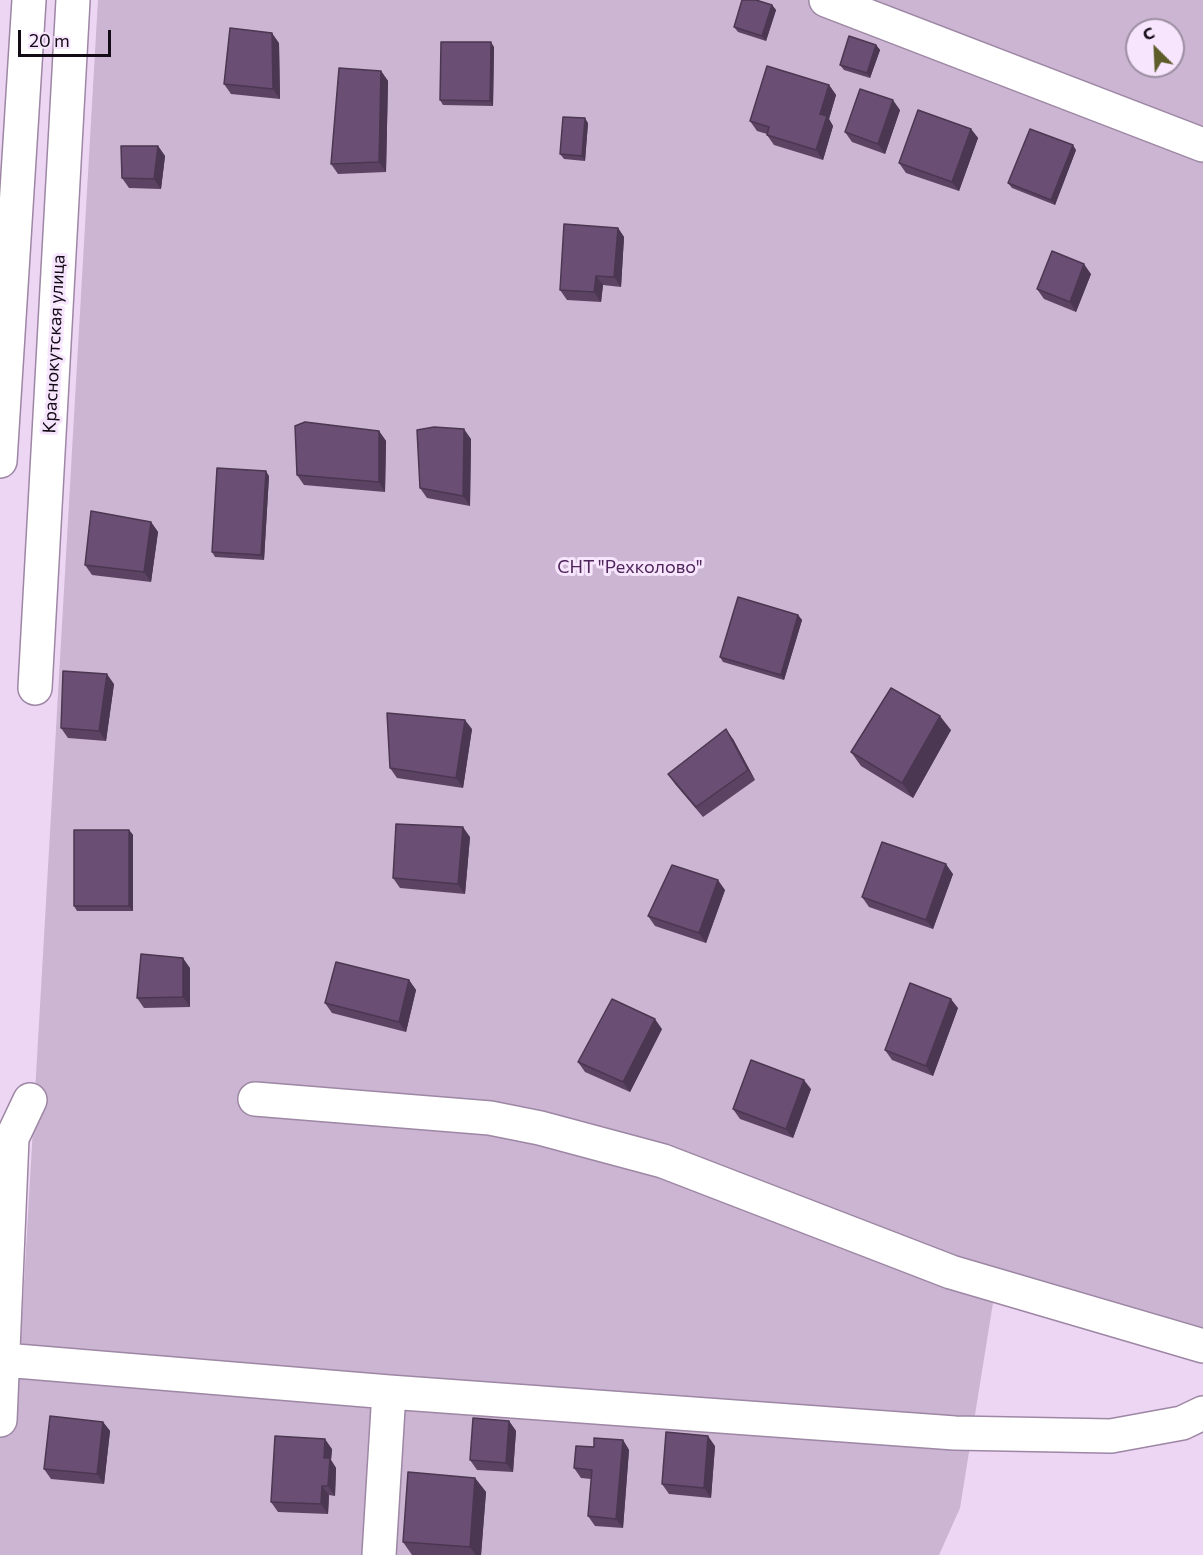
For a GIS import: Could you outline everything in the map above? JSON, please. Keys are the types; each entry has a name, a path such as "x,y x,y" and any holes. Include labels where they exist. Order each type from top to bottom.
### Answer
{"street":[{"path":"0,461 27,0"},
{"name":"Краснокутская улица","path":"35,688 73,0"},
{"path":"826,0 1203,145"},
{"path":"255,1099 490,1118 540,1128 663,1161 951,1272 1203,1346"},
{"path":"0,1420 12,1138 30,1100"},
{"path":"4,1360 389,1392 966,1433 1111,1436 1182,1423 1203,1413"},
{"path":"379,1555 389,1392"}],"green space":[{"name":"СНТ \"Рехколово\"","path":"98,0 1203,0 1203,1353 997,1278 960,1508 939,1555 0,1555 0,1371 19,1370"}],"building":[{"path":"742,0 756,0 772,5 762,36 734,27"},
{"path":"230,28 272,33 273,89 224,84"},
{"path":"849,36 876,45 867,73 840,65"},
{"path":"441,42 491,42 490,101 440,100"},
{"path":"767,66 829,85 820,114 827,116 816,150 767,135 769,127 750,121"},
{"path":"339,68 381,71 379,162 331,164"},
{"path":"860,89 893,100 878,144 845,132"},
{"path":"918,110 971,129 952,182 899,163"},
{"path":"563,117 585,118 582,156 560,154"},
{"path":"1030,129 1073,145 1051,200 1008,183"},
{"path":"121,146 158,146 154,179 122,178"},
{"path":"564,224 618,228 614,277 596,276 594,292 560,290"},
{"path":"1052,251 1084,264 1070,302 1037,289"},
{"path":"305,422 379,431 379,482 297,475 295,426"},
{"path":"434,427 464,429 463,496 420,488 417,430"},
{"path":"217,468 266,471 261,555 212,552"},
{"path":"91,511 151,522 144,572 85,565"},
{"path":"738,597 798,615 781,675 720,657"},
{"path":"63,671 107,674 99,731 61,728"},
{"path":"891,688 940,716 902,783 851,752"},
{"path":"387,713 465,720 456,778 390,768"},
{"path":"726,729 748,770 696,807 668,774"},
{"path":"396,824 463,827 458,884 393,878"},
{"path":"74,830 129,830 129,906 74,906"},
{"path":"882,842 946,864 926,920 862,897"},
{"path":"672,865 718,880 699,933 648,916"},
{"path":"141,954 183,958 183,997 137,998"},
{"path":"336,962 409,980 399,1022 325,1003"},
{"path":"910,983 951,999 926,1066 885,1050"},
{"path":"612,999 655,1019 623,1082 578,1062"},
{"path":"751,1060 804,1080 786,1129 733,1109"},
{"path":"50,1416 103,1422 97,1474 44,1469"},
{"path":"473,1418 509,1421 506,1463 470,1460"},
{"path":"666,1432 708,1436 704,1488 662,1484"},
{"path":"275,1436 325,1439 324,1458 330,1458 328,1486 322,1486 321,1504 271,1502"},
{"path":"594,1438 623,1440 616,1519 588,1516 592,1470 574,1468 576,1446 594,1447"},
{"path":"408,1472 475,1478 470,1547 403,1542"}]}
